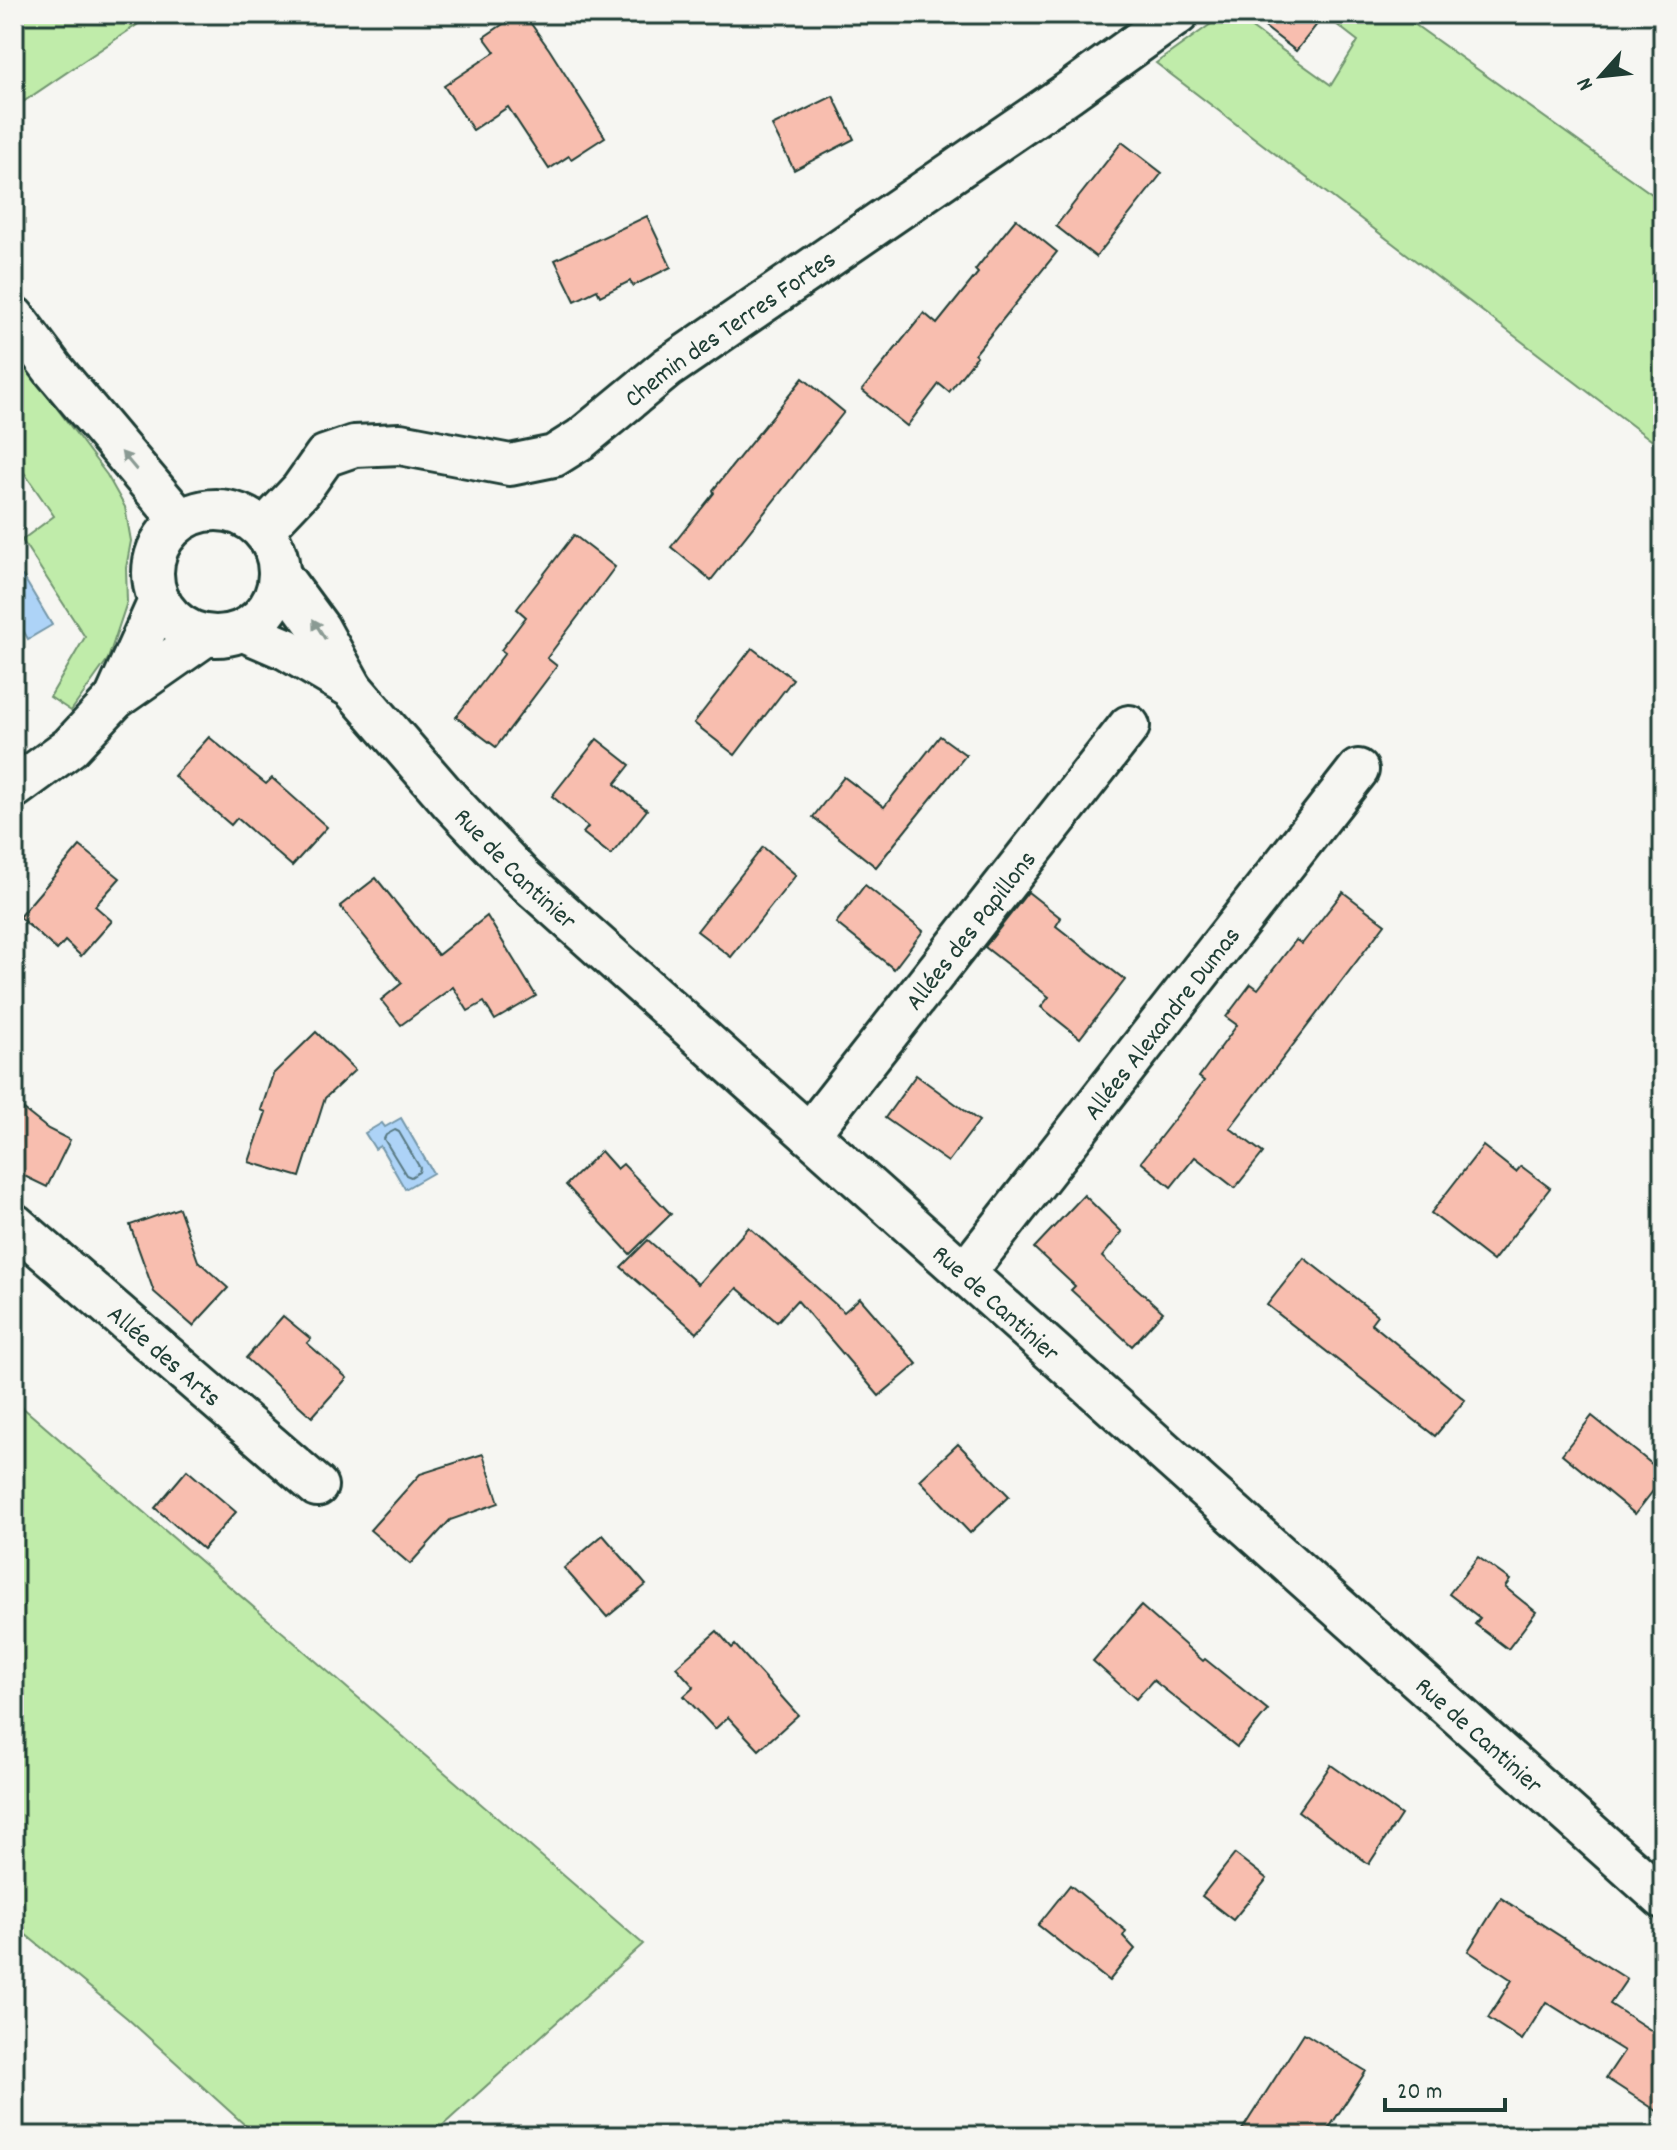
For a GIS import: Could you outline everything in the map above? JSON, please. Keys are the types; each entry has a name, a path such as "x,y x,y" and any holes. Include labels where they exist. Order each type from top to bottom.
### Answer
{"street":[{"name":"Chemin des Terres Fortes","path":"263,530 301,490 325,456 354,446 400,444 510,465 554,456 581,439 667,368 1031,119 1178,14"},
{"path":"14,317 53,369 180,520"},
{"path":"223,509 245,516 263,530 276,551 280,575 275,598 263,617 244,631 225,637 205,636 186,630 170,617 159,601 152,579 154,557 164,536 180,520 200,511 223,509"},
{"name":"Rue de Cantinier","path":"280,575 319,628 352,688 451,802 524,879 1663,1898"},
{"path":"115,699 159,601"},
{"name":"Rue de Cantinier","path":"244,631 286,649 352,688"},
{"path":"14,788 70,747 115,699 205,636"},
{"name":"Allées des Papillons","path":"809,1134 1129,726"},
{"name":"Allées Alexandre Dumas","path":"965,1273 1358,770"},
{"name":"Allée des Arts","path":"14,1224 317,1486"}],"green space":[{"path":"14,14 153,14 14,108"},
{"path":"1225,14 1232,14 1331,85 1358,41 1323,14 1400,14 1663,202 1663,449 1156,63"},
{"path":"14,351 107,475 125,507 131,541 126,568 127,602 108,659 71,711 50,697 85,637 22,540 54,516 14,458"},
{"path":"14,1400 643,1944 431,2136 257,2136 127,2018 14,1925"}],"water":[{"path":"14,576 16,580 23,576 52,625 28,639 14,614"},
{"path":"401,1118 433,1173 405,1189 380,1146 375,1149 365,1133 382,1123 385,1127"}],"building":[{"path":"518,14 524,14 549,49 605,137 549,169 508,107 473,130 444,86 495,52 484,37"},
{"path":"1248,14 1325,14 1296,51"},
{"path":"833,96 854,139 794,170 772,126"},
{"path":"1122,142 1162,173 1096,257 1056,226"},
{"path":"647,216 671,267 633,286 630,281 600,296 597,290 575,301 555,260"},
{"path":"1016,219 1057,252 975,354 977,356 949,392 939,384 907,426 862,390 924,313 937,324"},
{"path":"803,378 844,412 711,580 671,547"},
{"path":"574,535 615,567 547,658 557,666 496,747 456,717 505,653 501,650 526,617 517,609"},
{"path":"752,648 793,679 735,755 694,723"},
{"path":"940,736 966,755 876,867 813,817 844,777 884,807"},
{"path":"209,737 266,784 272,778 327,827 292,866 237,818 231,825 174,776"},
{"path":"597,739 630,765 615,784 647,810 611,855 583,833 588,827 552,796"},
{"path":"80,846 120,878 95,906 112,921 81,956 65,941 57,950 19,917"},
{"path":"763,847 796,875 731,957 697,931"},
{"path":"376,878 438,955 487,916 536,996 495,1020 484,1002 468,1011 453,987 401,1025 381,1000 402,983 340,906"},
{"path":"865,885 923,931 894,969 836,923"},
{"path":"1028,892 1061,918 1056,926 1125,980 1080,1038 1041,1007 1049,997 985,947"},
{"path":"1343,892 1385,924 1230,1128 1263,1153 1235,1188 1195,1157 1171,1187 1141,1162 1204,1081 1199,1077 1237,1025 1226,1017 1251,984 1258,989 1296,940 1302,944"},
{"path":"316,1032 355,1070 325,1098 300,1177 249,1162 266,1112 261,1110 273,1074"},
{"path":"916,1075 979,1121 948,1162 885,1118"},
{"path":"14,1102 48,1129 70,1140 47,1187 14,1171"},
{"path":"1483,1146 1516,1172 1521,1166 1550,1188 1493,1261 1431,1213"},
{"path":"601,1151 617,1169 623,1164 671,1214 630,1254 566,1185"},
{"path":"1084,1195 1122,1232 1102,1257 1163,1312 1132,1346 1071,1290 1075,1286 1034,1248"},
{"path":"179,1208 198,1261 228,1288 193,1326 154,1292 130,1225"},
{"path":"749,1227 844,1312 860,1298 917,1364 879,1396 797,1300 777,1322 737,1288 697,1333 621,1267 648,1240 698,1284"},
{"path":"1304,1258 1377,1315 1371,1323 1465,1400 1435,1436 1267,1305"},
{"path":"283,1316 311,1339 307,1343 347,1378 312,1417 246,1358"},
{"path":"1592,1416 1663,1473 1663,1478 1635,1514 1562,1454"},
{"path":"958,1444 1009,1496 970,1533 920,1480"},
{"path":"483,1454 499,1503 450,1520 410,1564 370,1530 420,1474"},
{"path":"187,1470 236,1512 203,1549 155,1508"},
{"path":"603,1535 646,1585 607,1617 564,1568"},
{"path":"1478,1557 1510,1580 1505,1587 1536,1612 1508,1649 1475,1624 1480,1618 1449,1594"},
{"path":"1141,1606 1203,1661 1205,1659 1268,1710 1237,1747 1153,1680 1136,1699 1093,1661"},
{"path":"717,1631 732,1648 735,1645 798,1715 759,1750 728,1717 715,1729 684,1696 694,1687 676,1667"},
{"path":"1331,1765 1401,1815 1369,1864 1298,1811"},
{"path":"1235,1854 1267,1879 1233,1920 1202,1896"},
{"path":"1070,1885 1126,1931 1123,1936 1135,1949 1109,1981 1038,1925"},
{"path":"1501,1898 1627,1979 1610,2004 1663,2038 1663,2115 1606,2078 1624,2051 1546,2002 1522,2040 1488,2018 1512,1980 1468,1951"},
{"path":"1304,2033 1366,2071 1324,2136 1238,2136"}]}
